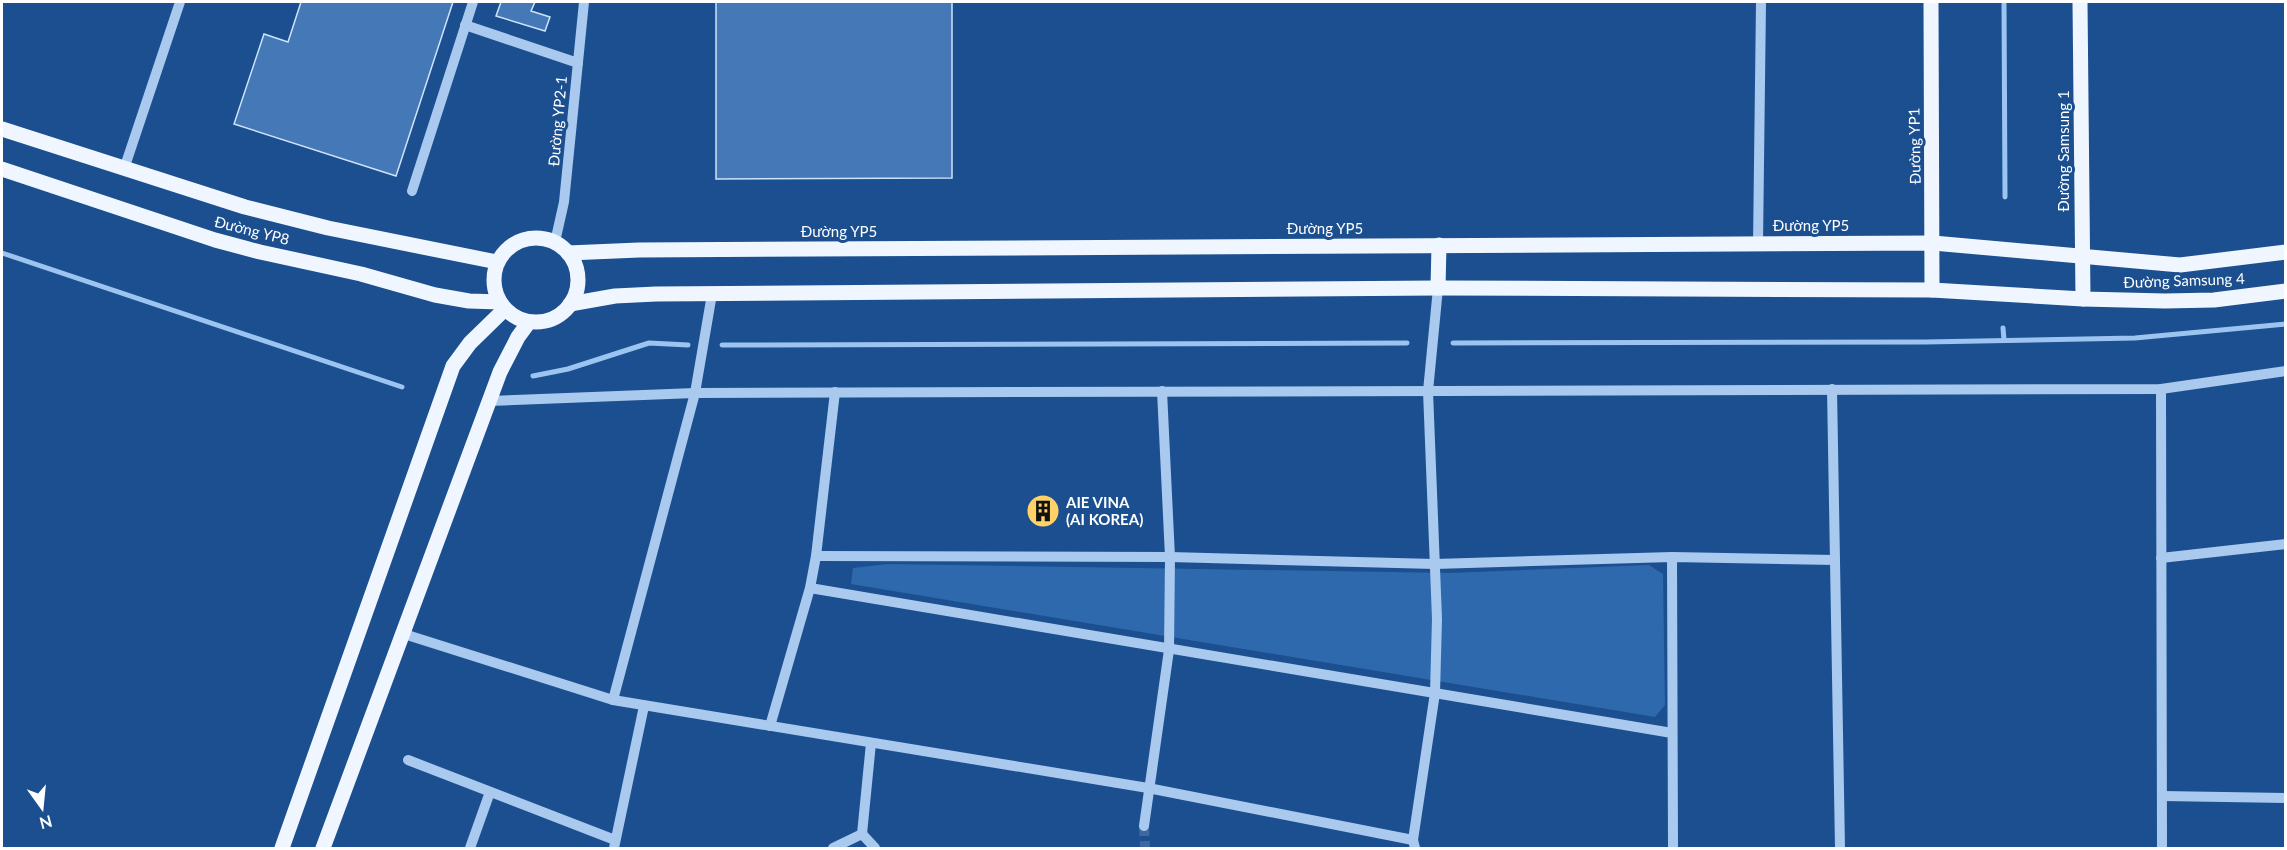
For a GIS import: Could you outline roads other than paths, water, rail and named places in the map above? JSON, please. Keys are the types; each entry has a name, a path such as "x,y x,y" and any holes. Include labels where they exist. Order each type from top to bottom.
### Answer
{"main road":[{"name":"Đường YP1","path":"1931,2 1932,290"},
{"name":"Đường Samsung 1","path":"2080,2 2083,299"},
{"name":"Đường YP8","path":"2,129 245,207 328,228 497,262"},
{"name":"Đường YP8","path":"2,169 237,246 361,274 435,295 502,305"},
{"path":"542,238 555,242 568,253 578,275 577,289 570,304 562,312 550,319 529,322 513,316 502,305 494,289 493,280 497,262 509,248 521,240 542,238"},
{"name":"Đường YP5","path":"568,253 646,250 1933,243 2082,256"},
{"path":"1438,288 1439,245"},
{"name":"Đường Samsung 4","path":"2082,256 2180,265 2286,252"},
{"path":"570,304 625,296 712,294 1438,288 1932,290 2083,299"},
{"name":"Đường Samsung 4","path":"2083,299 2214,300 2286,291"},
{"path":"282,849 453,366 502,305"},
{"path":"322,849 489,401 506,360 529,322"}],"street":[{"path":"124,169 180,2"},
{"path":"412,191 473,2"},
{"name":"Đường YP2-1","path":"555,242 564,202 584,2"},
{"path":"1758,244 1761,2"},
{"path":"465,25 578,63"},
{"path":"404,634 613,700 1149,788 1414,844 1435,693 1437,619 1428,391 1438,288"},
{"path":"613,700 695,393 712,294"},
{"path":"489,401 695,393 2161,388 2286,371"},
{"path":"2161,388 2162,849"},
{"path":"1832,389 1839,849"},
{"path":"770,726 810,588 816,556 835,392"},
{"path":"1144,826 1169,650 1170,557 1162,392"},
{"path":"2161,558 2286,544"},
{"path":"816,556 1170,557 1435,564 1672,557 1835,560"},
{"path":"1672,557 1673,849"},
{"path":"810,588 1672,733"},
{"path":"408,760 614,844 644,706"},
{"path":"872,743 862,834 875,849"},
{"path":"470,849 490,792"},
{"path":"2162,796 2286,798"},
{"path":"833,849 862,834"}],"waterway":[{"path":"2004,2 2005,197"},
{"path":"2,253 402,387"},
{"path":"1453,343 1925,342 2135,338 2286,324"},
{"path":"2003,328 2004,340"},
{"path":"533,376 568,369 649,343 688,345"},
{"path":"722,345 1407,343"}],"tunnel":[{"path":"1144,826 1145,848"}],"place":[{"name":"AIE VINA (AI KOREA)","path":"1043,511"}]}
